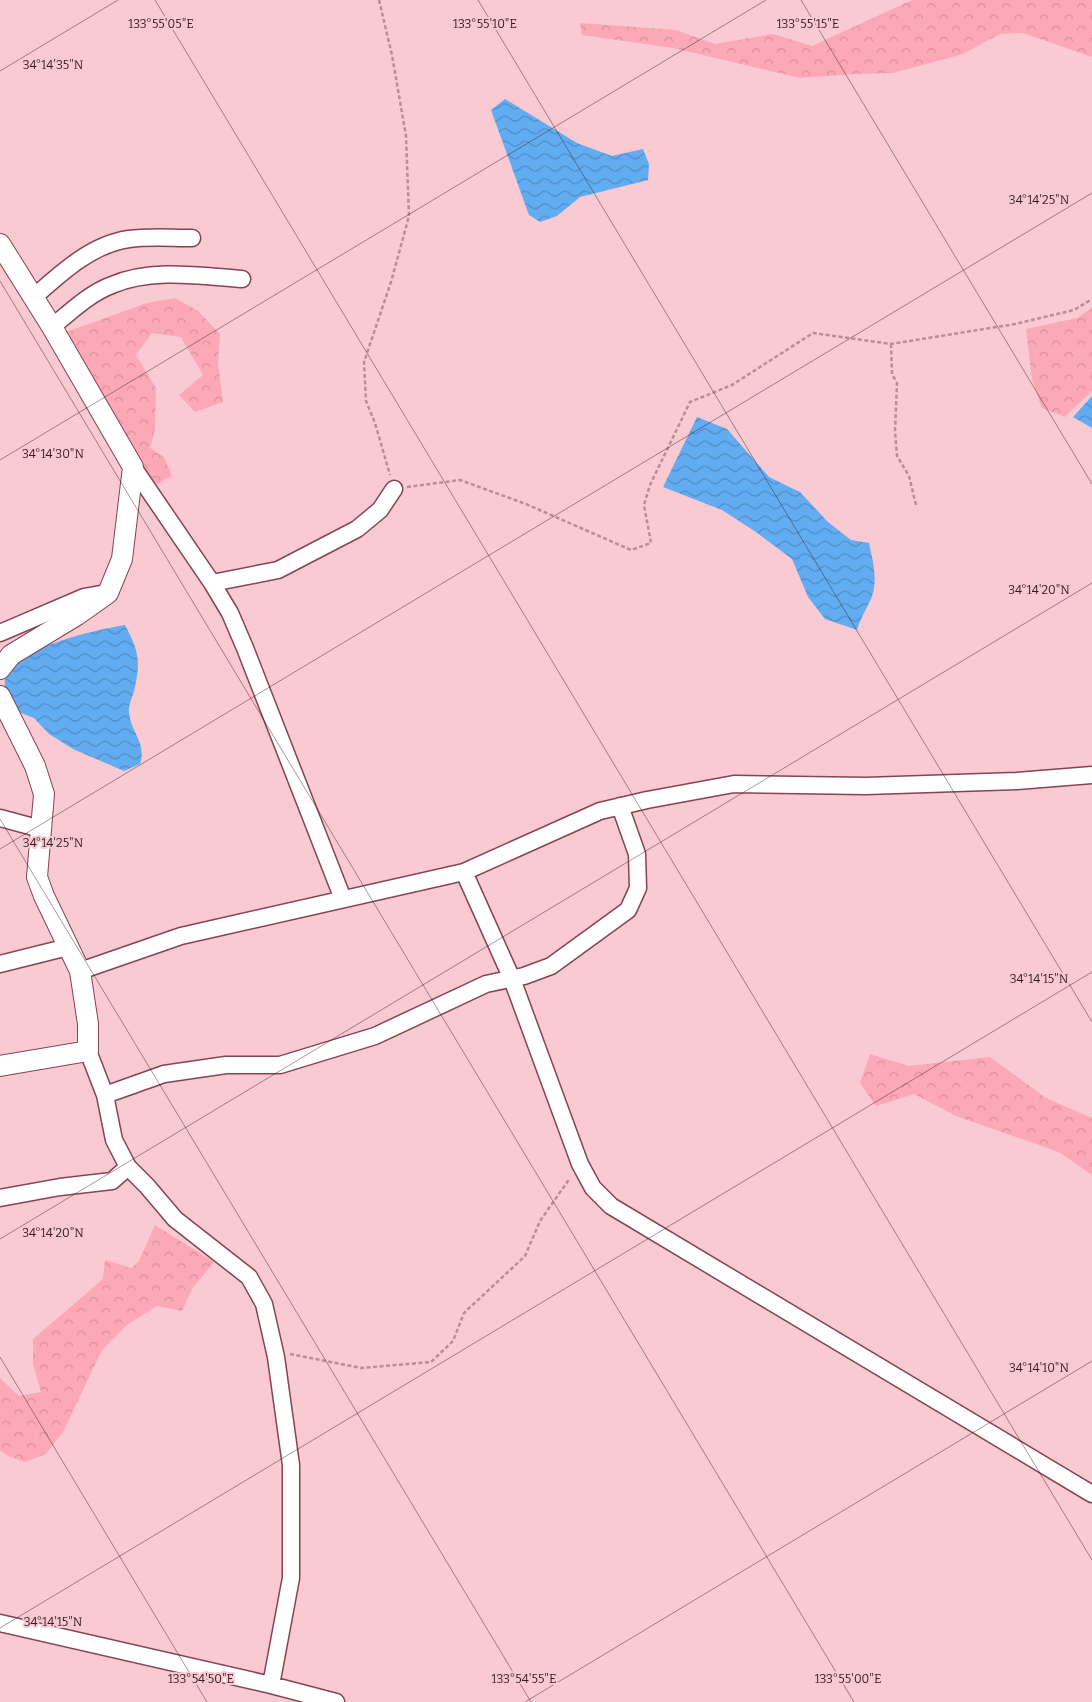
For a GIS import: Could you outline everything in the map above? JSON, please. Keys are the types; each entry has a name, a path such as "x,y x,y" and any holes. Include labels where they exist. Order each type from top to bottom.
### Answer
{"street":[{"path":"34,296 69,266 98,249 128,239 192,238"},
{"path":"0,244 34,296 134,467 230,613 343,899"},
{"path":"52,327 83,302 111,285 140,277 162,274 242,279"},
{"path":"0,669 12,655 77,615 108,593 122,559 134,467"},
{"path":"212,583 278,570 303,558 357,529 380,510 394,488"},
{"path":"0,633 84,597 108,593"},
{"path":"0,696 35,766 44,794 37,877 44,896 80,971 88,1024 88,1051 105,1095 114,1140 128,1167 175,1219 249,1277 264,1304 276,1357 291,1465 291,1578 271,1685"},
{"path":"80,971 181,936 464,872 600,811 620,806 734,784 866,786 1017,781 1092,775"},
{"path":"105,1095 164,1074 226,1064 280,1065 375,1036 486,984 551,966 628,910 638,888 637,854 620,806"},
{"path":"0,818 40,829"},
{"path":"464,872 512,978 580,1164 593,1188 611,1206 1092,1494"},
{"path":"0,964 68,946"},
{"path":"0,1066 88,1051"},
{"path":"0,1198 112,1181 128,1167"},
{"path":"0,1624 271,1685 336,1702"}],"path":[{"path":"379,0 392,55 406,136 409,216 391,282 364,362 366,401 375,423 394,488 460,480 526,504 631,550 651,543 644,505 650,485 690,402 732,385 813,333 891,344 1015,324 1074,310 1092,299"},
{"path":"891,344 892,374 897,384 895,430 898,456 908,476 916,504"},
{"path":"276,1357 290,1354 361,1368 431,1362 453,1340 464,1313 525,1256 540,1221 580,1164"}],"green space":[{"path":"912,0 1092,0 1092,57 1023,33 1000,34 963,54 893,73 800,78 673,48 582,35 580,23 676,30 715,44 773,34 812,46"},
{"path":"175,298 198,311 220,334 218,363 223,402 195,412 179,395 203,375 181,337 152,333 136,355 156,388 155,430 150,448 164,457 172,476 155,485 140,465 66,332 147,303"},
{"path":"1092,308 1092,391 1065,417 1042,408 1032,380 1026,329 1077,318"},
{"path":"870,1054 909,1066 990,1057 1046,1098 1092,1118 1092,1175 1059,1152 956,1116 914,1094 876,1106 860,1083"},
{"path":"155,1225 214,1262 192,1289 182,1311 157,1306 127,1325 102,1350 63,1432 46,1454 25,1462 8,1456 0,1450 0,1378 19,1396 41,1392 33,1364 33,1339 103,1279 105,1260 131,1268 139,1261"}],"water":[{"path":"505,99 577,143 612,156 643,149 649,164 648,180 580,197 557,216 540,222 529,215 491,110"},
{"path":"1092,396 1092,428 1073,417"},
{"path":"697,417 727,429 769,477 800,492 828,522 851,540 869,543 875,580 873,594 857,630 825,619 808,597 792,559 756,532 722,510 663,487"},
{"path":"125,625 136,650 138,664 138,672 129,710 130,720 142,750 142,757 140,764 124,771 73,749 49,734 34,718 16,711 7,691 5,679 12,668 23,658 39,649 77,636"}]}
